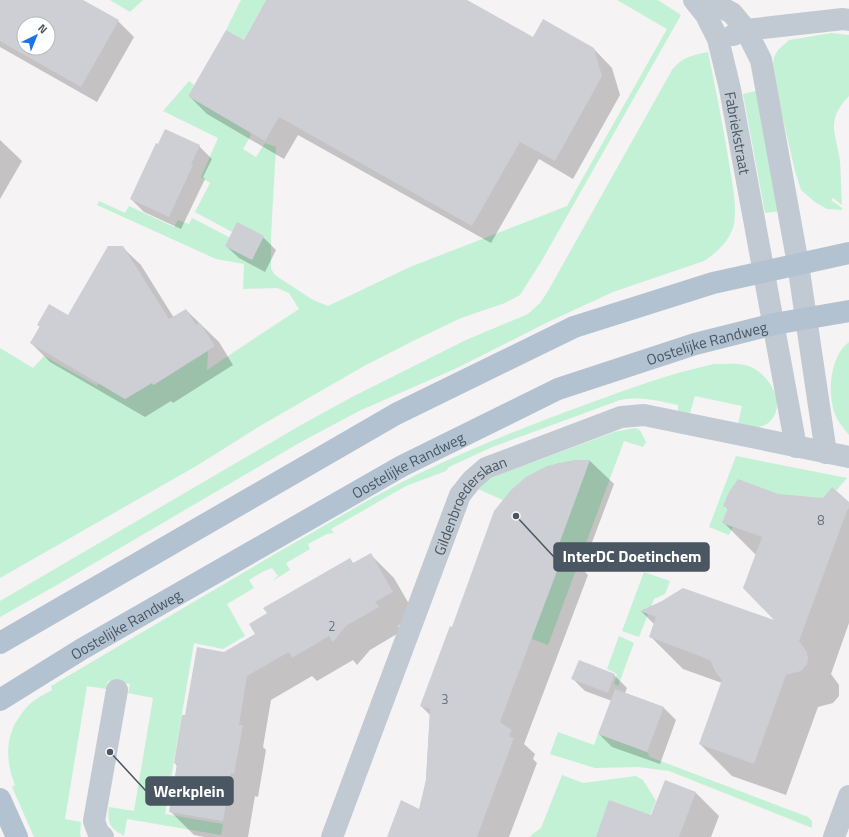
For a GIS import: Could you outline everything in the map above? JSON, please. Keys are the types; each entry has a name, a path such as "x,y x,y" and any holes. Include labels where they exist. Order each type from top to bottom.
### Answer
{"main road":[{"path":"0,643 396,414 574,327 713,283 849,253"},
{"name":"Oostelijke Randweg","path":"0,700 82,649 402,466 558,389 695,344 774,324 849,311"},
{"path":"0,799 18,837"}],"street":[{"name":"Fabriekstraat","path":"694,0 706,15 718,39 730,89 774,324"},
{"path":"706,0 732,13 746,30 761,60 798,264 826,453"},
{"path":"718,39 746,30 843,19 849,20"},
{"path":"774,324 796,447"},
{"name":"Gildenbroederslaan","path":"332,837 460,495 472,480 486,468 621,417 644,415 849,457"},
{"path":"103,837 98,832 94,821 118,690"},
{"path":"834,837 849,796"}],"green space":[{"path":"110,0 143,0 130,12"},
{"path":"241,0 266,0 244,40 226,30"},
{"path":"617,0 658,0 681,15 541,262 520,295 505,303 461,318 364,366 260,426 198,465 0,578 0,348 33,368 44,356 97,386 98,383 125,399 152,383 154,385 208,351 207,370 299,309 289,293 277,288 243,289 244,264 216,259 97,205 99,201 125,213 129,206 174,227 178,220 189,224 192,218 229,237 252,259 264,236 232,232 195,212 210,183 201,177 218,138 163,111 189,81 194,85 188,96 249,132 251,135 243,149 256,157 265,143 276,147 271,236 271,269 275,275 313,300 328,306 410,267 567,206 667,29"},
{"path":"832,33 849,35 849,96 837,113 834,127 840,161 842,205 833,198 831,200 842,208 842,210 827,209 815,202 801,190 795,171 772,71 774,57 778,50 789,40"},
{"path":"708,52 728,154 735,203 734,224 730,235 714,254 704,261 613,292 548,322 457,368 359,411 299,443 0,617 0,601 301,425 352,397 466,340 528,314 540,303 548,291 672,70 684,59"},
{"path":"760,90 782,211 765,213 743,94"},
{"path":"849,342 849,435 835,414 831,396 831,386 834,365 843,348"},
{"path":"714,364 745,365 760,372 772,386 777,403 776,411 770,422 763,426 757,427 738,424 742,406 695,396 690,413 678,411 678,405 642,399 620,400 490,448 449,467 446,471 406,486 331,529 334,533 327,534 308,544 310,549 286,563 290,570 274,580 278,576 272,568 249,580 254,588 227,604 245,636 223,649 194,643 165,814 223,824 221,835 127,819 124,836 110,825 109,807 134,811 153,698 128,693 130,684 108,681 106,689 87,686 65,819 81,822 81,837 34,837 12,787 15,785 9,764 9,744 14,725 20,716 32,702 52,690 51,686 275,554 418,474 482,445 568,411 652,381"},
{"path":"635,428 640,430 646,442 643,447 624,441 548,645 532,639 514,505 478,489 493,477 614,432"},
{"path":"736,456 847,478 818,512 733,527 729,535 709,527"},
{"path":"644,572 670,581 665,594 654,599 639,637 622,631"},
{"path":"619,636 634,643 618,686 614,684 617,674 607,669"},
{"path":"558,732 594,745 598,734 647,752 650,757 808,817 812,821 812,828 669,771 638,767 595,768 550,754"},
{"path":"562,775 583,783 636,776 643,780 656,801 650,815 611,801 598,837 529,837 541,828"}],"building":[{"path":"0,0 83,0 119,20 81,87 26,56 56,56 56,16 16,16 16,50 0,41"},
{"path":"266,0 467,0 533,37 543,19 594,48 602,76 555,161 520,142 472,226 279,117 265,141 188,96 226,30 244,40"},
{"path":"165,129 200,145 191,165 193,165 169,217 130,199 156,143 158,144"},
{"path":"237,222 264,236 252,260 225,246"},
{"path":"108,246 123,246 169,319 186,309 196,325 200,323 215,346 153,385 152,383 125,399 30,343 40,326 37,325 49,304 68,315"},
{"path":"574,460 590,460 558,547 565,550 500,722 512,730 509,736 514,738 477,837 387,837 401,800 419,809 426,780 430,709 420,706 450,626 452,627 494,511 511,490 526,477 547,466"},
{"path":"738,479 778,494 823,498 832,487 849,502 849,508 799,641 807,652 807,664 801,671 786,675 754,764 699,744 722,680 716,673 710,660 649,637 656,617 640,611 662,601 683,588 774,620 743,588 762,537 722,523 728,508 723,506 729,492"},
{"path":"371,553 393,592 375,602 379,607 346,626 333,642 329,636 292,658 289,652 247,676 239,725 243,725 234,774 231,773 223,821 169,812 177,764 174,763 182,715 185,715 197,647 224,652 255,634 249,624 267,613 263,608 350,558 353,563"},
{"path":"579,660 615,674 608,693 571,679"},
{"path":"615,689 664,707 647,752 598,734"},
{"path":"665,780 696,792 679,837 596,837 609,800 651,815"}],"place":[{"name":"InterDC Doetinchem","path":"516,516"},
{"name":"Werkplein","path":"110,752"}]}
